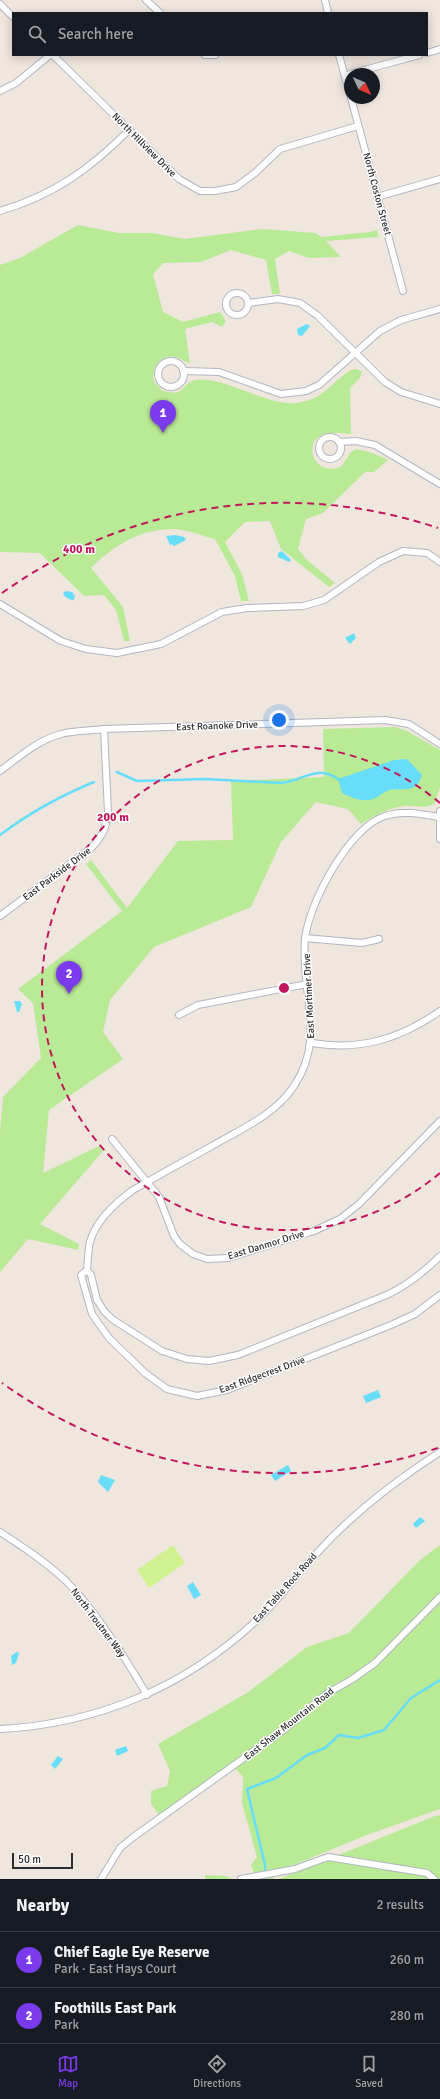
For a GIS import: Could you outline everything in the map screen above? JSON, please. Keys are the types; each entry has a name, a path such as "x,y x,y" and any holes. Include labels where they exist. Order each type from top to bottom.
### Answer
{"street":[{"path":"146,0 159,12"},
{"path":"325,0 328,12"},
{"path":"0,4 12,16"},
{"path":"428,53 440,49"},
{"path":"0,91 16,83 49,56"},
{"name":"North Hillview Drive","path":"54,56 179,180 200,191 215,191 236,186 255,174 280,149 358,126"},
{"path":"339,56 345,68"},
{"path":"373,68 415,56"},
{"name":"North Coston Street","path":"352,104 402,291"},
{"path":"0,211 35,198 75,177 111,150 129,130"},
{"path":"377,196 440,179"},
{"path":"248,303 278,299 300,303 318,316 385,382 393,388 440,404"},
{"path":"183,371 219,372 281,394 292,394 306,391 319,385 380,330 390,324 440,309"},
{"path":"168,361 178,363 183,371 181,381 173,386 164,384 158,376 160,367 168,361"},
{"path":"339,442 356,441 375,445 440,484"},
{"path":"0,604 61,641 86,649 117,653 161,644 222,612 247,608 303,606 324,600 379,562 404,551 427,553 440,562"},
{"name":"East Roanoke Drive","path":"0,771 46,739 62,733 104,729 385,720 409,724 440,744"},
{"name":"East Parkside Drive","path":"0,916 90,849 102,835 106,825 108,812 104,729"},
{"name":"East Mortimer Drive","path":"87,1270 90,1242 101,1221 116,1202 146,1182 256,1121 278,1105 294,1086 306,1063 312,1043 305,938 314,906 336,863 366,827 383,816 400,812 439,814"},
{"path":"439,814 440,839"},
{"path":"305,938 362,943 379,939"},
{"path":"179,1014 198,1005 307,984"},
{"path":"312,1043 328,1046 354,1046 384,1040 440,1011"},
{"name":"East Danmor Drive","path":"112,1139 159,1197 174,1236 180,1244 193,1254 207,1259 228,1258 314,1231 340,1219 359,1204 440,1121"},
{"path":"87,1270 92,1275 97,1300 104,1311 112,1319 162,1351 187,1359 209,1361 238,1355 389,1294 422,1274 440,1256"},
{"name":"East Ridgecrest Drive","path":"87,1270 81,1275 84,1291 92,1314 109,1338 145,1374 167,1389 198,1396 226,1390 391,1325 415,1314 440,1295"},
{"name":"East Table Rock Road","path":"0,1729 52,1724 88,1716 147,1695 181,1677 226,1647 257,1620 317,1552 352,1516 395,1481 440,1452"},
{"name":"North Troutner Way","path":"0,1532 43,1561 66,1582 85,1604 129,1665 147,1695"},
{"name":"East Shaw Mountain Road","path":"100,1879 120,1848 132,1838 286,1728 326,1694 351,1680 375,1663 440,1597"},
{"path":"241,1879 295,1868 328,1857 427,1873 434,1879"}],"green space":[{"path":"78,225 119,233 152,233 185,239 262,229 316,233 321,237 377,230 379,237 326,241 341,257 309,258 289,251 275,259 280,294 272,294 266,260 231,250 201,262 163,263 153,274 163,312 183,322 220,312 226,321 222,327 212,322 185,329 190,363 170,357 161,360 158,363 155,367 153,377 154,382 163,391 176,393 190,382 200,380 213,381 226,384 270,400 284,403 297,403 314,398 321,394 351,370 356,369 362,372 360,378 350,388 351,434 324,434 315,441 313,456 321,466 329,469 342,466 350,453 356,449 373,453 388,460 374,472 365,472 323,513 306,519 298,549 307,560 335,583 329,587 281,549 270,521 245,522 225,542 242,574 249,601 241,601 235,576 215,539 178,529 149,532 128,540 118,546 91,568 123,607 130,641 124,641 116,610 104,595 84,596 40,553 0,552 0,265 20,258"},
{"path":"395,727 407,731 440,750 440,787 435,803 420,807 404,806 392,808 361,824 348,809 316,802 281,842 251,907 154,947 110,1000 103,1032 123,1059 49,1110 43,1173 99,1146 103,1151 40,1224 79,1244 78,1250 28,1239 0,1272 0,1132 3,1097 41,1058 33,1003 18,989 122,911 86,864 91,860 127,908 178,841 233,840 231,781 324,777 323,729"},
{"path":"173,1545 185,1563 149,1588 137,1570"},
{"path":"440,1545 440,1809 367,1835 274,1873 273,1879 254,1879 255,1875 251,1865 257,1857 242,1803 243,1777 231,1764 159,1815 151,1804 151,1791 167,1786 170,1771 158,1744 247,1693 307,1647 349,1633 419,1561"},
{"path":"440,1815 440,1879 279,1879 435,1816"},
{"path":"205,1875 226,1876 233,1879 205,1879"}],"water":[{"path":"307,324 310,326 302,336 298,335 297,329"},
{"path":"175,535 184,537 186,540 174,546 172,544 170,545 166,536"},
{"path":"282,551 291,560 289,562 278,557 278,553"},
{"path":"66,591 72,592 75,596 74,600 65,596 63,593"},
{"path":"354,633 356,638 350,644 345,638"},
{"path":"407,759 422,775 414,787 408,789 389,790 370,800 355,799 342,793 338,779 394,760"},
{"path":"14,1001 20,1001 22,1004 19,1012 17,1012"},
{"path":"378,1390 381,1397 366,1403 363,1396"},
{"path":"288,1465 291,1471 275,1481 271,1475"},
{"path":"101,1475 115,1480 108,1492 98,1482"},
{"path":"420,1517 425,1521 416,1528 413,1524"},
{"path":"193,1582 201,1595 194,1599 187,1586"},
{"path":"17,1652 19,1653 16,1663 12,1665 11,1656"},
{"path":"126,1746 128,1751 117,1756 115,1750"},
{"path":"58,1756 63,1759 55,1769 51,1765"}],"waterway":[{"path":"117,772 137,781 205,779 281,783 289,782 316,773 323,773 338,779"},
{"path":"0,835 22,819 45,806 94,782"},
{"path":"265,1871 265,1865 247,1789 276,1778 307,1755 325,1748 339,1735 358,1738 384,1730 411,1698 440,1680"}],"place":[{"name":"Chief Eagle Eye Reserve","path":"163,433"},
{"name":"Foothills East Park","path":"69,994"}]}
